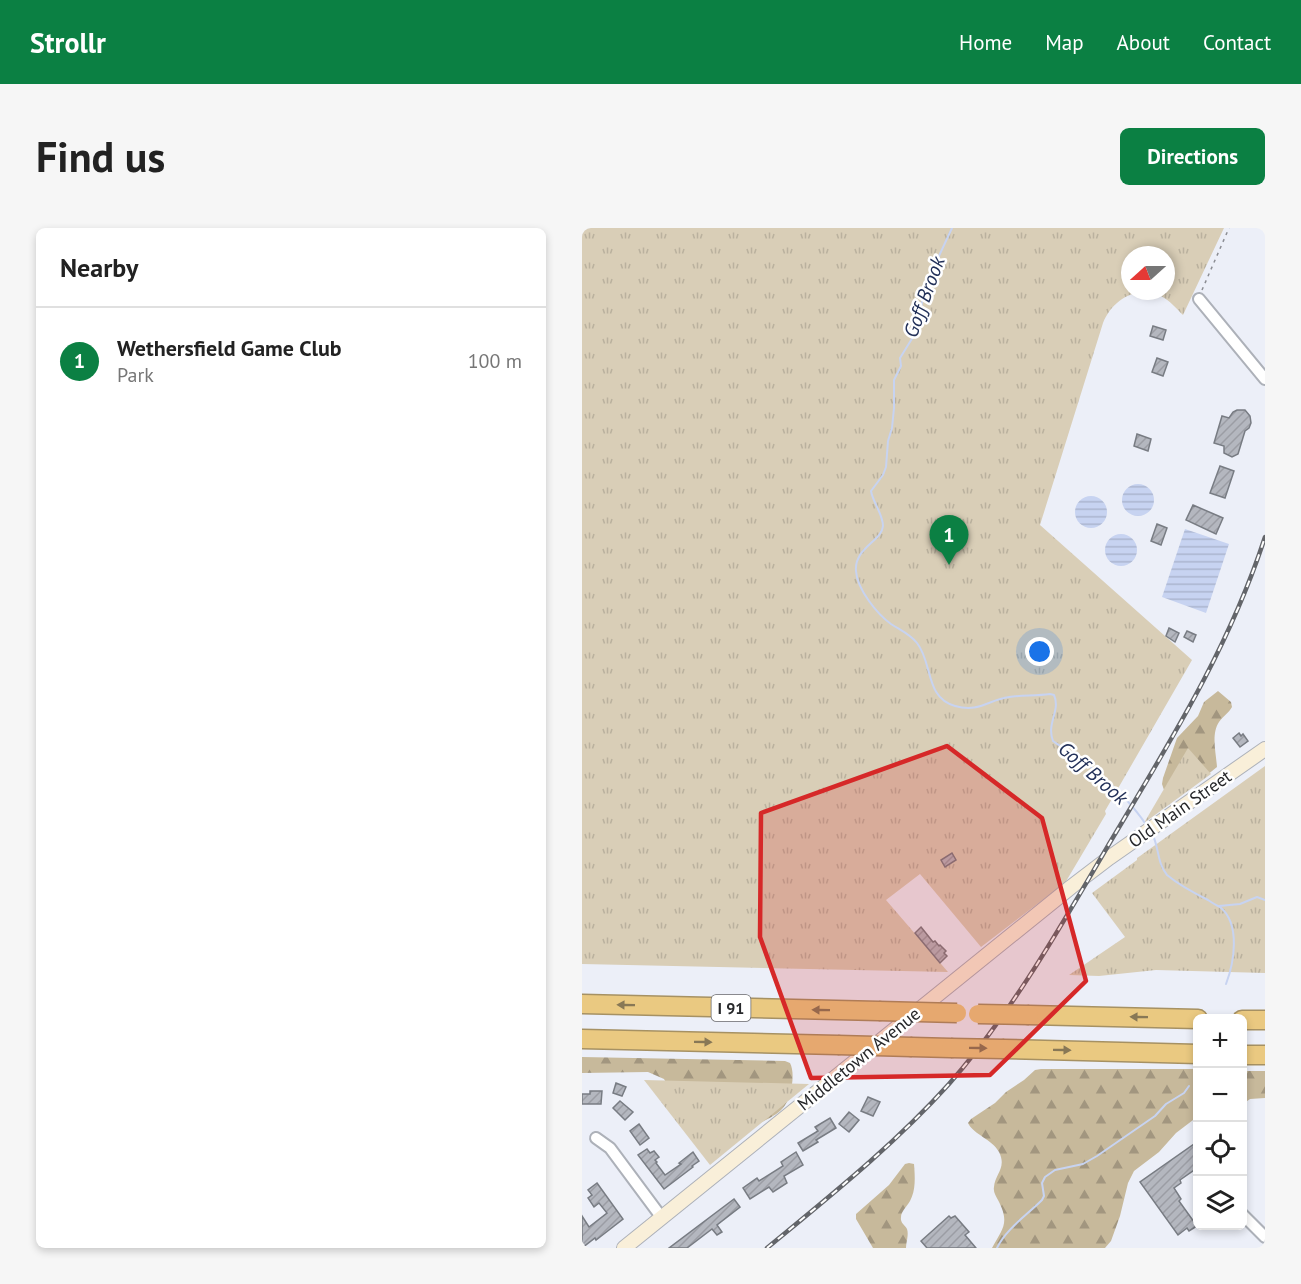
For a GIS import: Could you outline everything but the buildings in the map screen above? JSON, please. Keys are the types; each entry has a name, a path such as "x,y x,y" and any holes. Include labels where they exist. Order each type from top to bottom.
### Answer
{"highway":[{"name":"I 91","path":"582,1004 1193,1019"},
{"path":"1247,1020 1265,1020"},
{"name":"I 91","path":"582,1039 1193,1054"},
{"path":"1247,1055 1265,1055"}],"street":[{"path":"1199,299 1265,379"},
{"name":"Old Main Street","path":"1094,869 1265,749"},
{"name":"Middletown Avenue","path":"624,1248 1094,869"},
{"path":"596,1138 610,1148 662,1218"},
{"path":"1247,1219 1265,1237"}],"path":[{"path":"1199,299 1229,228"}],"highlighted area":[{"path":"947,746 1042,818 1086,981 990,1075 811,1078 760,937 761,813"}],"green space":[{"path":"582,228 1224,228 1183,315 1167,300 1175,300 1175,246 1121,246 1121,300 1112,307 1103,323 1040,525 1192,660 1065,883 981,947 920,874 886,900 948,972 582,964"},
{"path":"1218,691 1231,702 1232,707 1219,722 1215,732 1217,767 1186,792 1164,790 1163,778 1177,738 1198,716 1204,702"},
{"path":"1188,748 1211,774 1144,823"},
{"path":"1265,766 1265,973 1156,970 1099,976 1069,975 1125,937 1092,893"},
{"path":"582,1057 785,1061 790,1063 793,1074 788,1100 782,1109 752,1127 672,1094 664,1079 648,1072 582,1073"},
{"path":"1193,1069 1193,1120 1176,1133 1159,1152 1134,1171 1128,1183 1111,1241 1105,1248 992,1248 1004,1225 1004,1214 994,1189 1002,1162 996,1148 974,1131 968,1123 1035,1070"},
{"path":"1247,1071 1265,1071 1265,1098 1247,1101"},
{"path":"644,1080 809,1084 710,1165"},
{"path":"905,1164 914,1164 915,1183 912,1197 901,1217 908,1231 906,1248 873,1248 856,1219 856,1214 889,1185"}],"water":[{"path":"1138,484 1149,489 1154,500 1149,511 1138,516 1127,511 1122,500 1127,489"},
{"path":"1091,496 1102,501 1107,512 1102,523 1091,528 1080,523 1075,512 1080,501"},
{"path":"1185,529 1229,544 1206,613 1162,597"},
{"path":"1121,534 1132,539 1137,550 1132,561 1121,566 1110,561 1105,550 1110,539"}],"waterway":[{"name":"Goff Brook","path":"952,228 925,286 920,321 900,358 901,366 894,380 894,408 886,467 871,491 883,526 878,536 859,556 857,578 864,593 880,614 917,643 922,651 934,688 945,702 971,708 1009,697 1054,695 1056,706 1051,728 1053,741 1104,778 1131,805 1147,826"},
{"name":"Goff Brook","path":"1152,833 1161,865 1167,875 1220,907 1227,914 1231,923 1234,944 1226,984"},
{"path":"1219,906 1240,904 1257,897 1265,900"},
{"name":"Goff Brook","path":"997,1248 1011,1228 1042,1200 1044,1196 1042,1183 1045,1177 1055,1170 1083,1164 1097,1156 1155,1116 1166,1104 1184,1093 1189,1086"}],"railway":[{"path":"767,1248 906,1128 949,1084 995,1026 1075,903 1197,692 1234,617 1265,537"}],"place":[{"name":"Wethersfield Game Club","path":"949,565"}]}
